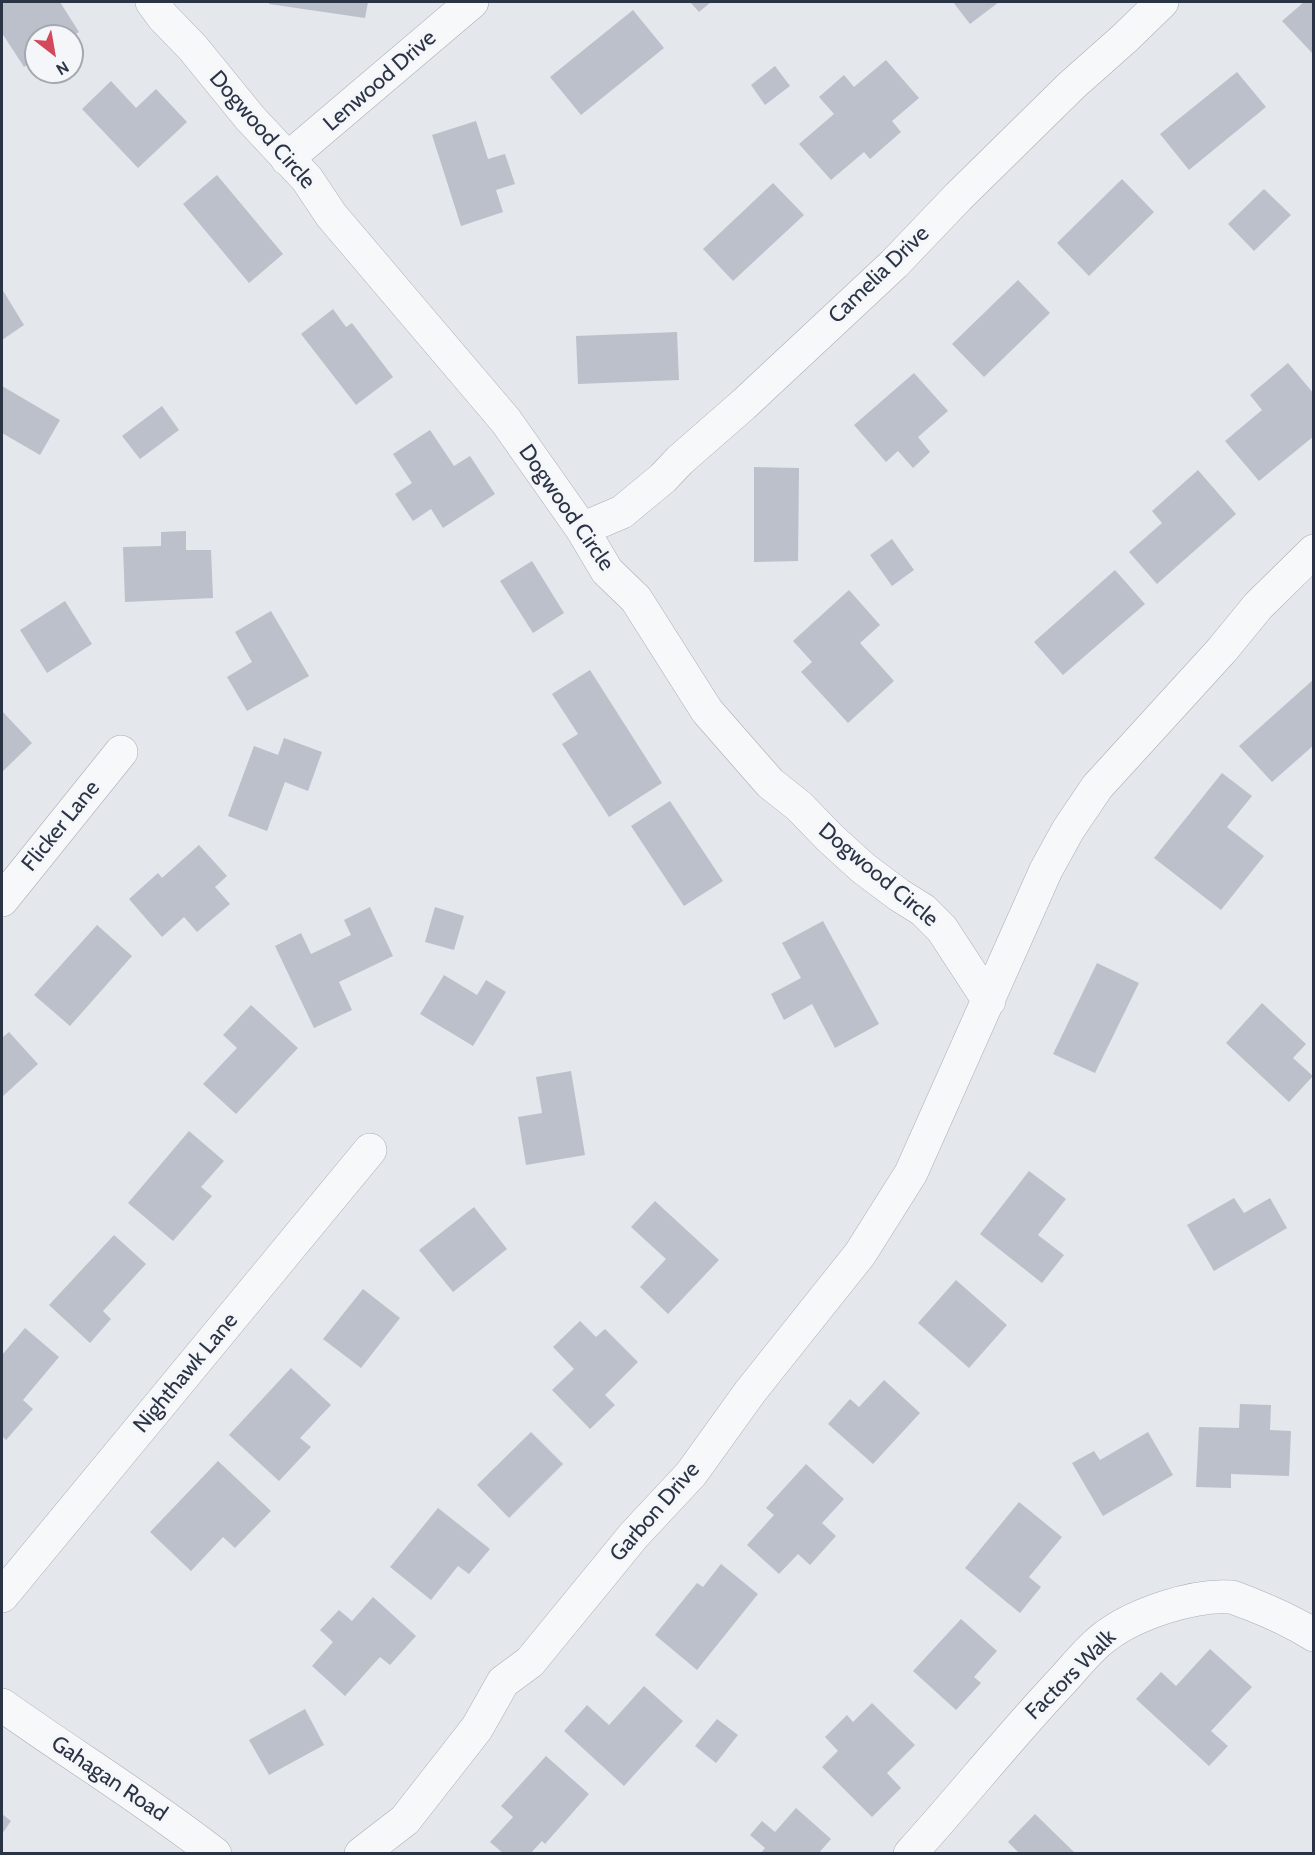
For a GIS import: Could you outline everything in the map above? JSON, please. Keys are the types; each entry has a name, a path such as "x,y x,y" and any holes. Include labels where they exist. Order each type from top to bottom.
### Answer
{"street":[{"name":"Dogwood Circle","path":"152,2 250,118 307,179 332,214 506,421 582,529 607,571 636,599 707,711 770,783 799,806 863,868 923,910 942,929 989,1001"},
{"name":"Lenwood Drive","path":"287,159 472,2"},
{"name":"Camelia Drive","path":"582,529 622,512 663,478 894,264 958,197 1072,85 1162,2"},
{"path":"989,1001 1046,870 1068,830 1097,788 1222,650 1258,606 1314,551"},
{"name":"Flicker Lane","path":"2,900 121,752"},
{"name":"Garbon Drive","path":"361,1854 405,1820 477,1728 503,1682 530,1662 634,1535 691,1474 750,1392 860,1254 912,1173 989,1001"},
{"name":"Nighthawk Lane","path":"2,1596 370,1150"},
{"name":"Factors Walk","path":"910,1854 951,1810 1026,1718 1105,1636 1133,1619 1198,1599 1232,1597 1267,1611 1314,1635"},
{"name":"Gahagan Road","path":"2,1705 122,1786 215,1854"}],"building":[{"path":"2,2 60,2 74,24 24,24 24,67 2,33"},
{"path":"269,2 368,2 365,18 269,4"},
{"path":"690,2 711,2 699,12"},
{"path":"953,2 999,2 970,24"},
{"path":"1304,2 1314,2 1314,55 1282,21"},
{"path":"633,10 664,48 581,115 550,77"},
{"path":"886,60 919,98 892,121 901,132 870,159 864,152 831,180 799,144 834,114 819,97 844,75 854,87"},
{"path":"775,66 790,86 765,105 751,85"},
{"path":"1237,72 1266,107 1189,170 1160,134"},
{"path":"111,81 136,108 156,89 187,122 138,168 82,109"},
{"path":"476,121 488,159 505,154 515,184 496,190 503,212 461,226 432,135"},
{"path":"217,175 283,254 249,283 183,204"},
{"path":"1122,179 1154,212 1089,276 1057,243"},
{"path":"773,183 804,215 733,281 703,249"},
{"path":"1264,189 1291,215 1254,251 1228,224"},
{"path":"1018,280 1050,313 984,377 952,344"},
{"path":"2,289 24,325 2,340"},
{"path":"333,309 346,327 352,323 393,377 356,405 301,334"},
{"path":"677,332 679,380 578,384 576,336"},
{"path":"1288,363 1314,394 1314,436 1259,481 1225,441 1262,410 1250,395"},
{"path":"914,373 948,411 918,437 930,452 913,468 898,451 886,462 854,425"},
{"path":"2,386 60,420 40,455 2,433"},
{"path":"162,406 179,430 140,459 122,436"},
{"path":"430,430 454,466 470,456 495,494 443,528 431,509 413,521 395,494 412,483 393,454"},
{"path":"754,467 799,468 798,561 754,562"},
{"path":"1198,470 1236,514 1157,584 1129,552 1162,523 1152,511"},
{"path":"186,531 186,550 211,550 213,598 125,602 123,547 161,546 161,532"},
{"path":"892,539 914,570 892,586 870,555"},
{"path":"532,561 564,613 533,633 500,581"},
{"path":"1115,570 1145,604 1063,675 1034,642"},
{"path":"849,590 880,625 860,643 894,681 848,723 801,672 812,662 793,641"},
{"path":"65,601 92,644 47,673 20,630"},
{"path":"271,611 309,676 247,711 227,677 252,662 235,632"},
{"path":"590,670 662,783 609,817 562,744 578,734 552,694"},
{"path":"1314,679 1314,745 1272,782 1239,746"},
{"path":"2,711 32,743 2,772"},
{"path":"284,738 322,752 308,791 285,782 267,831 228,816 254,746 278,755"},
{"path":"1222,773 1252,796 1227,827 1264,856 1221,910 1154,858"},
{"path":"670,801 723,881 684,906 631,826"},
{"path":"199,845 227,876 215,887 230,904 197,932 184,917 162,937 129,899 158,873 162,878"},
{"path":"370,907 393,956 339,982 352,1010 314,1028 275,946 301,933 311,954 351,935 344,920"},
{"path":"435,907 464,916 454,950 425,942"},
{"path":"823,921 879,1024 835,1048 812,1004 784,1020 771,994 801,978 782,943"},
{"path":"97,925 132,956 70,1026 34,995"},
{"path":"1097,963 1139,983 1095,1073 1053,1054"},
{"path":"444,975 477,995 486,980 506,992 473,1046 420,1014"},
{"path":"1262,1003 1306,1044 1293,1058 1313,1076 1289,1102 1226,1043"},
{"path":"251,1005 298,1048 236,1114 203,1084 237,1048 223,1035"},
{"path":"9,1032 38,1064 2,1097 2,1038"},
{"path":"571,1071 585,1155 526,1165 518,1117 542,1113 536,1077"},
{"path":"189,1131 224,1161 201,1187 212,1196 173,1241 128,1203"},
{"path":"1029,1171 1066,1199 1038,1235 1064,1255 1042,1283 980,1234"},
{"path":"1234,1198 1244,1213 1270,1198 1287,1228 1214,1271 1187,1225"},
{"path":"655,1201 719,1260 668,1314 640,1287 666,1259 631,1227"},
{"path":"474,1207 507,1249 453,1292 419,1250"},
{"path":"114,1235 146,1264 103,1311 111,1319 90,1343 49,1305"},
{"path":"956,1280 1007,1325 969,1368 918,1323"},
{"path":"363,1289 400,1318 361,1368 323,1339"},
{"path":"580,1321 596,1337 605,1329 638,1362 605,1395 615,1405 590,1429 552,1390 574,1369 553,1347"},
{"path":"25,1328 59,1357 23,1400 33,1409 6,1440 2,1436 2,1355"},
{"path":"291,1368 331,1405 300,1438 311,1447 279,1481 229,1435"},
{"path":"884,1380 920,1413 873,1464 828,1424 850,1399 859,1407"},
{"path":"1240,1404 1271,1405 1270,1430 1291,1431 1289,1476 1231,1474 1231,1488 1196,1487 1199,1427 1239,1428"},
{"path":"531,1432 563,1464 509,1518 477,1485"},
{"path":"1148,1432 1173,1475 1103,1516 1072,1463 1094,1451 1100,1460"},
{"path":"218,1461 271,1511 235,1548 223,1537 191,1571 150,1532"},
{"path":"806,1464 844,1499 822,1523 836,1536 810,1565 798,1554 779,1574 747,1545 774,1515 766,1508"},
{"path":"1019,1502 1062,1537 1029,1577 1041,1587 1020,1613 965,1568"},
{"path":"438,1508 490,1549 469,1574 458,1566 431,1600 390,1567"},
{"path":"721,1564 758,1594 697,1670 655,1635 697,1583 703,1587"},
{"path":"373,1597 416,1636 390,1665 380,1657 345,1696 312,1666 333,1642 320,1630 339,1610 352,1621"},
{"path":"961,1619 997,1651 974,1677 981,1683 956,1710 913,1671"},
{"path":"1210,1649 1252,1687 1211,1731 1228,1746 1209,1766 1136,1699 1161,1672 1176,1686"},
{"path":"644,1686 683,1721 624,1786 564,1731 587,1705 609,1725"},
{"path":"872,1703 915,1745 887,1773 901,1788 872,1817 822,1767 838,1751 825,1737 847,1715 853,1722"},
{"path":"305,1709 324,1745 269,1775 249,1740"},
{"path":"717,1719 738,1735 716,1763 695,1746"},
{"path":"546,1756 589,1794 545,1844 542,1841 530,1854 504,1854 490,1842 513,1817 501,1806"},
{"path":"796,1808 831,1839 818,1854 760,1854 765,1848 750,1835 762,1821 775,1832"},
{"path":"2,1814 11,1821 2,1834"},
{"path":"1035,1814 1076,1854 1020,1854 1008,1842"}]}
